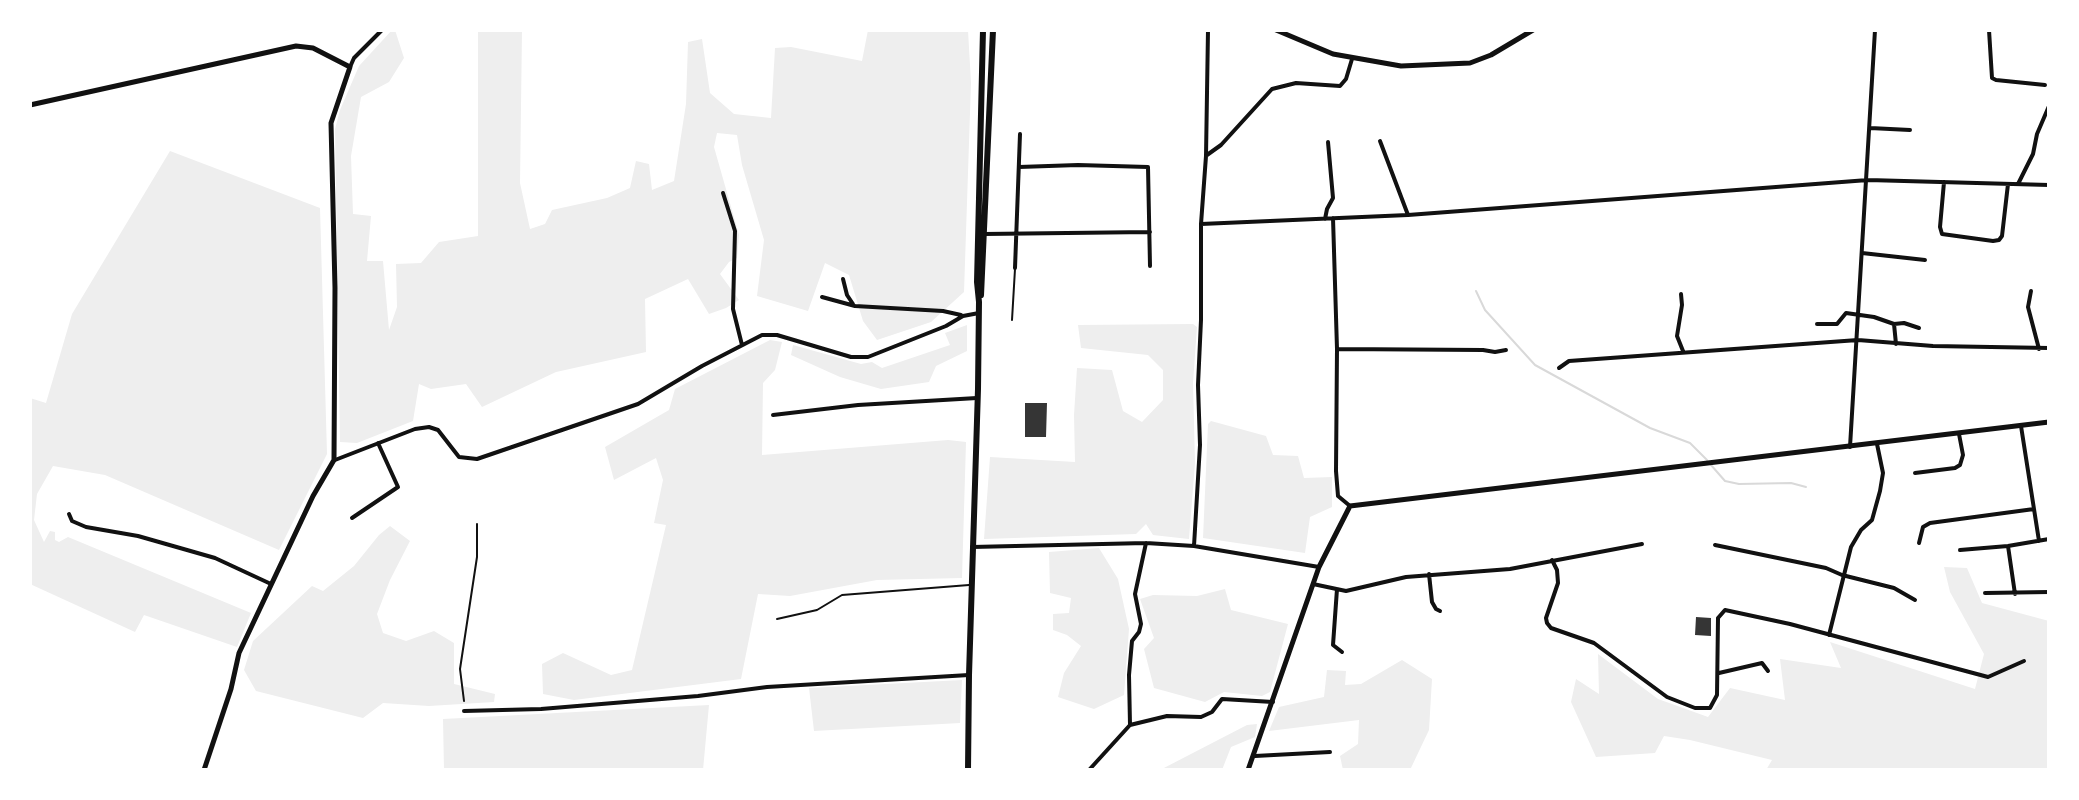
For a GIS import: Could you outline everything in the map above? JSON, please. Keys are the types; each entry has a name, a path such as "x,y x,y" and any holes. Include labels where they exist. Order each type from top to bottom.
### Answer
{"main road":[{"path":"968,770 983,30"},
{"path":"979,302 983,283 993,30"}],"street":[{"path":"204,770 231,689 239,653 313,496 334,460 335,288 331,123 354,58 382,30"},
{"path":"1194,546 1200,445 1201,224 1206,156 1208,30"},
{"path":"1276,30 1298,42 1352,59 1401,66 1456,65 1491,55 1533,30"},
{"path":"1850,447 1875,30"},
{"path":"1989,30 1992,78 2045,85"},
{"path":"30,105 296,46 313,48 350,67"},
{"path":"1206,156 1221,145 1272,89 1296,83 1340,86 1346,79 1352,59"},
{"path":"2018,184 2033,154 2037,134 2049,106"},
{"path":"1870,128 1910,130"},
{"path":"1015,268 1020,134"},
{"path":"1380,141 1408,215"},
{"path":"1325,219 1333,198 1328,142"},
{"path":"1019,167 1148,167 1150,266"},
{"path":"1201,224 1408,215 1868,180 2049,185"},
{"path":"1944,182 1942,234 1993,241 2002,236 2008,184"},
{"path":"723,193 735,231 733,309 742,345"},
{"path":"1333,218 1337,349 1336,471 1338,496 1350,506 2049,422"},
{"path":"984,234 1150,232"},
{"path":"1862,253 1925,260"},
{"path":"843,279 847,295 855,306"},
{"path":"2031,291 2028,307 2039,349"},
{"path":"1681,294 1677,336 1683,351"},
{"path":"822,297 855,306 943,311 963,316"},
{"path":"334,460 415,429 433,427 459,457 477,459 638,404 760,336 774,334 851,357 868,357 946,326 963,316 979,313"},
{"path":"1817,324 1833,325 1846,313 1919,328"},
{"path":"1894,324 1896,344"},
{"path":"1559,368 1569,361 1858,340 1896,344 2049,348"},
{"path":"1337,349 1506,350"},
{"path":"773,415 899,402 977,398"},
{"path":"2021,426 2039,541"},
{"path":"1915,473 1960,465 1963,455 1959,434"},
{"path":"352,518 398,487 378,443"},
{"path":"1829,635 1851,547 1861,530 1872,520 1880,491 1883,473 1877,444"},
{"path":"1248,770 1319,567 1350,506"},
{"path":"1919,543 1923,527 1930,523 2034,509"},
{"path":"69,514 72,521 86,527 138,536 215,558 272,584"},
{"path":"1960,550 2049,539"},
{"path":"1130,725 1132,641 1141,624 1135,594 1146,543"},
{"path":"972,547 1146,543 1194,546 1319,567"},
{"path":"1313,584 1346,591 1429,574 1510,569 1642,544"},
{"path":"1715,545 1826,568 1894,588 1915,600"},
{"path":"2008,546 2015,594"},
{"path":"1552,560 1558,583 1546,618 1551,628 1594,643 1667,697 1688,706 1703,709 1712,705 1717,695 1718,618 1721,612 1729,610 1988,677 2024,661"},
{"path":"1429,574 1433,605 1440,611"},
{"path":"1337,589 1333,645 1342,652"},
{"path":"1985,593 2049,592"},
{"path":"1719,673 1762,663 1768,671"},
{"path":"464,711 541,709 767,687 969,675"},
{"path":"1089,770 1130,725 1167,716 1201,717 1212,712 1222,699 1273,702"},
{"path":"1255,756 1330,752"}],"lane":[{"path":"1012,320 1015,268"},
{"path":"464,701 460,669 477,557 477,524"},
{"path":"777,619 817,610 842,595 971,585"}],"shaded area":[{"path":"395,30 404,58 389,82 361,97 351,156 353,214 371,216 367,261 383,261 389,330 397,307 396,264 421,263 439,242 478,236 478,30 522,30 520,183 530,229 545,224 552,210 607,198 630,188 636,161 649,164 652,190 674,181 686,104 688,42 702,39 710,93 734,114 771,118 775,48 791,47 862,61 868,30 968,30 971,83 964,292 931,322 877,340 863,321 849,275 825,263 808,311 757,296 764,240 742,165 737,135 717,133 714,147 739,235 737,258 729,262 720,274 739,300 709,314 688,279 645,299 646,352 556,372 482,407 466,384 431,389 419,384 413,421 357,443 340,442 335,129 359,66"},
{"path":"170,151 320,208 327,454 279,550 105,475 53,466 37,494 34,520 44,542 50,531 55,532 55,540 59,542 68,537 251,613 237,647 144,615 135,632 30,584 30,398 46,403 72,314"},
{"path":"1193,324 1197,327 1193,383 1195,463 1189,539 1153,535 1146,524 1136,534 984,539 990,457 1075,462 1077,368 1112,370 1123,411 1142,422 1163,400 1163,370 1148,355 1081,348 1078,325"},
{"path":"967,325 967,351 936,366 929,382 881,389 840,377 791,355 793,345 861,364 872,362 882,368 950,345 945,333"},
{"path":"770,340 782,342 775,370 763,383 762,455 948,440 966,442 962,578 877,580 790,596 758,594 741,679 574,700 543,694 542,664 563,653 611,675 632,670 666,525 654,523 663,480 656,458 614,480 605,447 669,410 675,389"},
{"path":"1211,421 1266,436 1273,455 1298,456 1304,478 1332,477 1332,507 1310,517 1305,553 1203,538 1208,424"},
{"path":"390,526 410,541 377,614 383,633 406,641 434,631 454,643 454,684 495,694 494,702 429,706 383,703 363,718 256,691 244,670 253,641 312,586 323,591 354,566"},
{"path":"1099,548 1118,579 1129,629 1124,695 1094,709 1058,697 1064,673 1081,646 1067,635 1053,630 1053,614 1069,613 1071,598 1050,593 1049,552"},
{"path":"1944,567 1967,568 1982,603 2049,621 2049,770 1766,770 1772,760 1664,736 1655,753 1596,757 1571,702 1576,679 1599,694 1598,654 1658,699 1708,717 1730,688 1785,700 1780,659 1841,668 1830,642 1975,689 1984,654 1950,592"},
{"path":"1225,589 1231,610 1288,624 1270,692 1262,696 1224,692 1205,702 1154,688 1144,649 1154,638 1140,599 1153,595 1197,596"},
{"path":"1402,660 1432,679 1429,730 1410,770 1343,770 1340,756 1358,744 1359,720 1269,731 1279,707 1324,697 1327,670 1346,671 1345,685 1361,684"},
{"path":"962,680 960,723 814,731 809,688"},
{"path":"709,705 703,770 444,770 443,719"},
{"path":"1257,724 1255,737 1231,747 1222,770 1160,770 1247,725"}],"building":[{"path":"1025,403 1047,403 1046,437 1025,437"},
{"path":"1696,617 1711,618 1711,636 1695,635"}],"waterway":[{"path":"1476,291 1485,310 1535,365 1650,428 1690,443 1707,460"},
{"path":"1711,465 1725,481 1739,484 1791,483 1806,487"}]}
